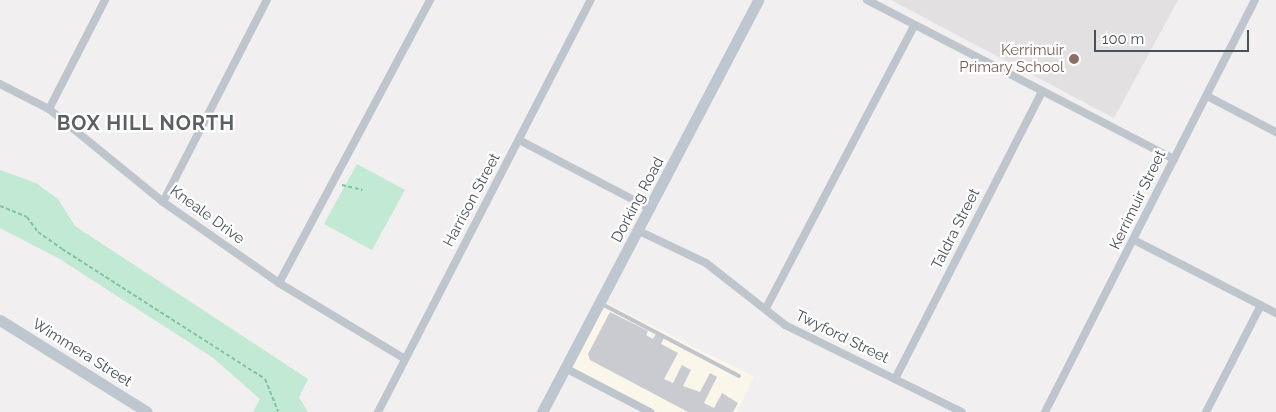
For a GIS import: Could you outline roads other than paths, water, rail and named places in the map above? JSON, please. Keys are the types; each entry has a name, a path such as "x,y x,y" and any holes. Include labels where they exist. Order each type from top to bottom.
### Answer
{"street":[{"path":"49,109 105,0"},
{"path":"163,202 267,0"},
{"path":"279,283 430,0"},
{"name":"Harrison Street","path":"378,412 591,0"},
{"name":"Dorking Road","path":"542,412 651,209 758,0"},
{"path":"867,0 1174,159"},
{"name":"Kerrimuir Street","path":"1045,412 1255,0"},
{"path":"766,308 914,26"},
{"name":"Kneale Drive","path":"0,84 49,109 163,202 279,283 405,359"},
{"name":"Taldra Street","path":"896,379 1042,92"},
{"path":"1207,96 1276,132"},
{"path":"519,140 651,209"},
{"name":"Twyford Street","path":"638,231 706,263 766,308 785,325 962,412"},
{"path":"1134,240 1276,313"},
{"path":"1206,412 1261,305"},
{"name":"Wimmera Street","path":"0,320 143,411"},
{"path":"565,368 650,412"}],"lane":[{"path":"600,303 739,376"}],"place":[{"name":"Kerrimuir Primary School","path":"1074,59"}],"district":[{"name":"BOX HILL NORTH","path":"146,123"}]}
